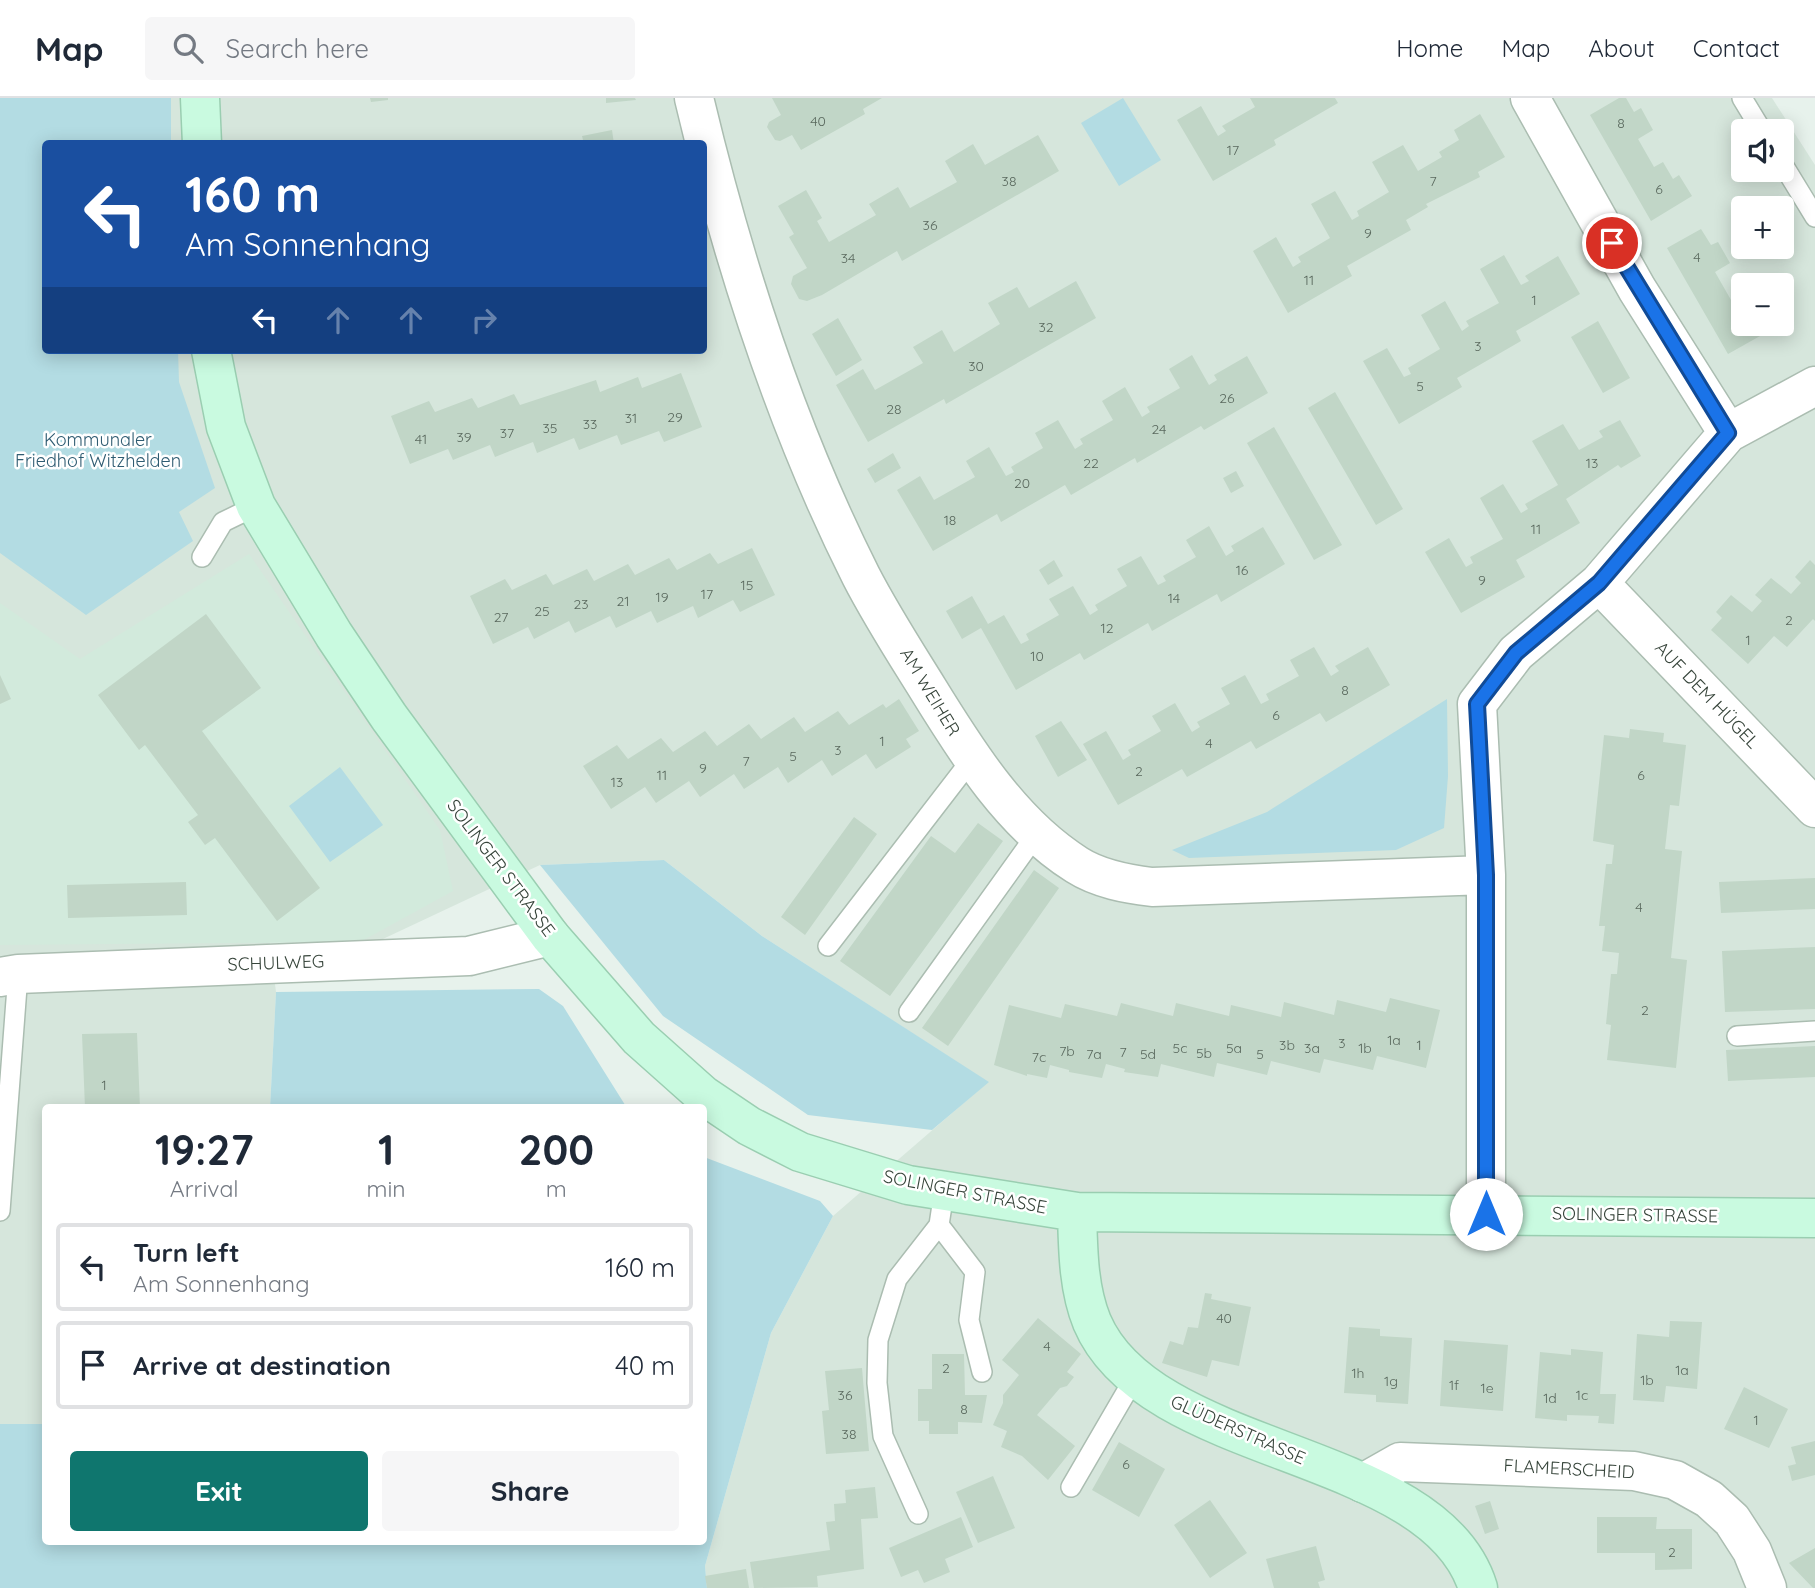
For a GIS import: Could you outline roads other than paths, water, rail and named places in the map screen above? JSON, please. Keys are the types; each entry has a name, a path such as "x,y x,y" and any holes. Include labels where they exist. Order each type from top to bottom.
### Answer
{"main road":[{"path":"200,98 202,140"},
{"name":"SOLINGER STRASSE","path":"212,354 226,427 256,506 368,686 550,936 639,1038 703,1095 748,1126 800,1152 908,1185 941,1208 1077,1212 1815,1218"},
{"name":"GLÜDERSTRASSE","path":"1077,1212 1079,1265 1092,1322 1113,1357 1135,1377 1164,1397 1363,1483 1401,1503 1440,1530 1460,1552 1478,1588"}],"street":[{"name":"AM WEIHER","path":"694,98 705,140"},
{"path":"1530,98 1637,289 1728,433"},
{"name":"AM WEIHER","path":"707,146 738,262 766,346 818,484 880,610 972,759 1036,835 1079,867 1121,883 1152,887 1486,875"},
{"path":"1486,1214 1486,875 1477,704 1516,653 1599,583 1728,433 1815,386"},
{"name":"AUF DEM HÜGEL","path":"1599,583 1815,808"},
{"name":"SCHULWEG","path":"9,975 469,956 550,936"},
{"name":"FLAMERSCHEID","path":"1363,1483 1400,1462 1634,1471 1675,1480 1709,1499 1732,1520 1752,1551 1767,1588"}],"lane":[{"path":"1742,98 1755,119"},
{"path":"1794,182 1815,217"},
{"path":"201,557 223,522 256,506"},
{"path":"828,946 972,759"},
{"path":"909,1012 1036,835"},
{"path":"0,1211 9,975"},
{"path":"1737,1036 1815,1031"},
{"path":"941,1208 975,1272 969,1320 982,1372"},
{"path":"918,1514 883,1436 877,1383 878,1340 897,1279 941,1208"},
{"path":"1072,1487 1135,1377"}],"park label":[{"name":"Kommunaler Friedhof Witzhelden","path":"98,450"}]}
